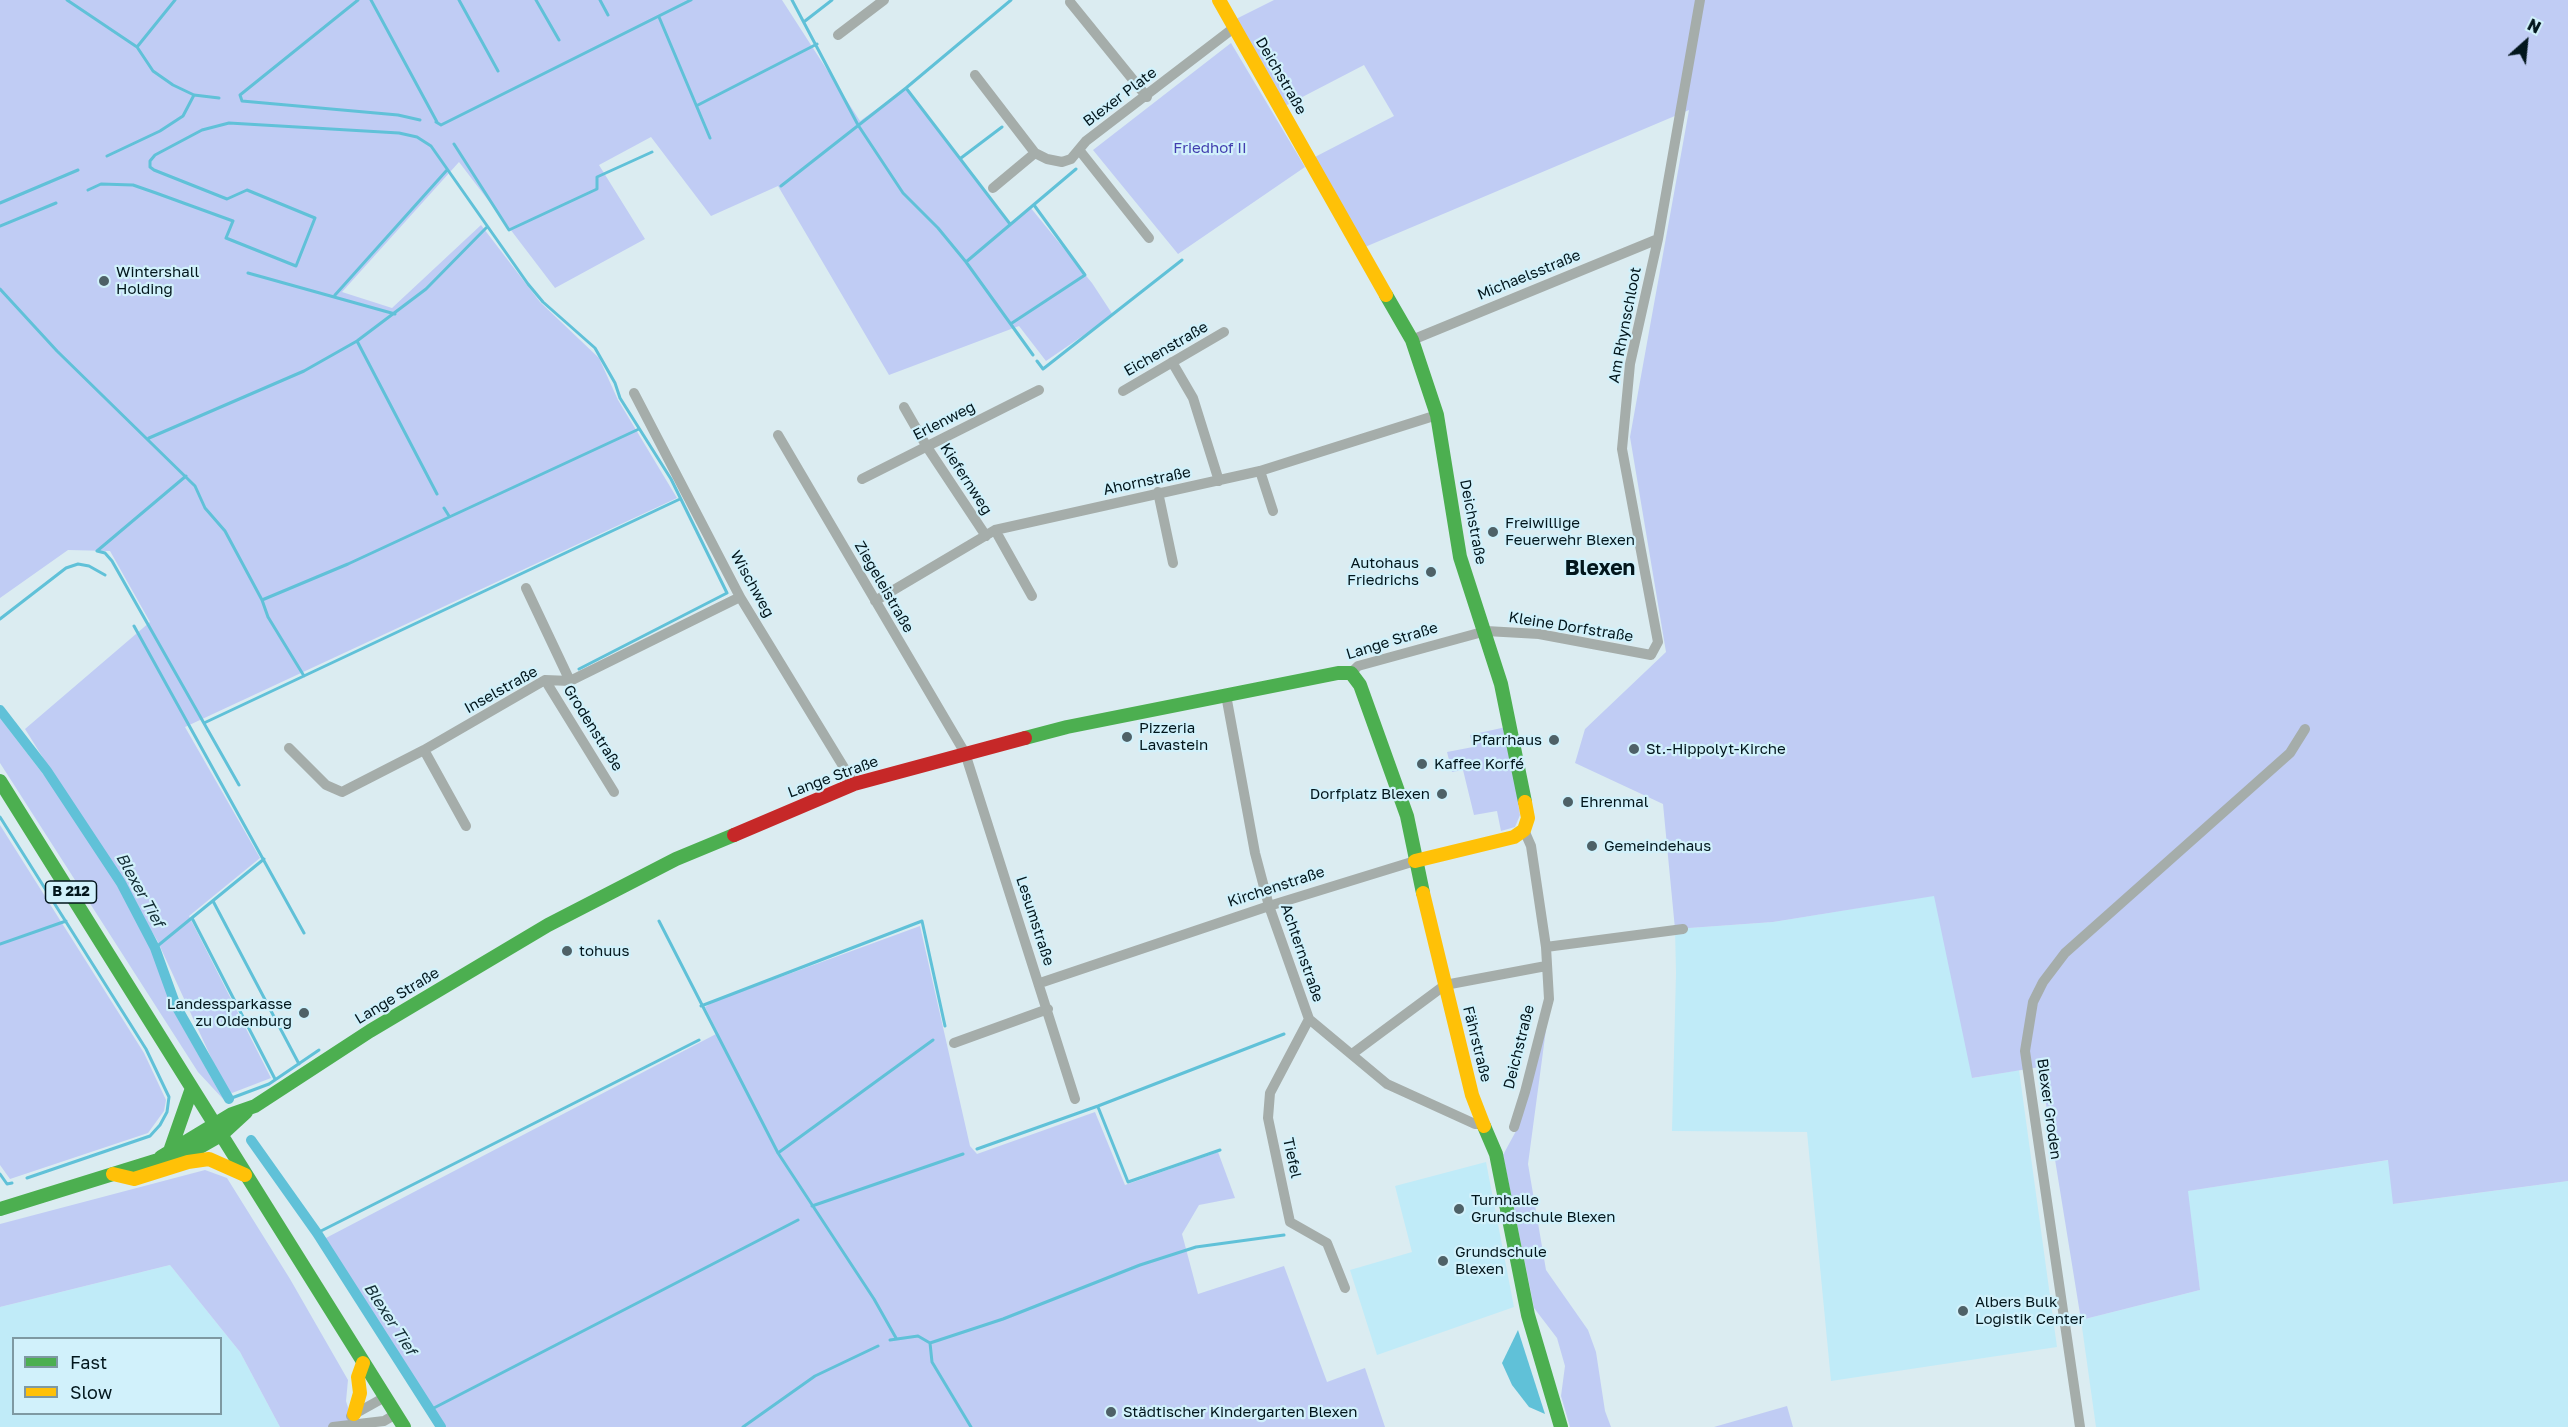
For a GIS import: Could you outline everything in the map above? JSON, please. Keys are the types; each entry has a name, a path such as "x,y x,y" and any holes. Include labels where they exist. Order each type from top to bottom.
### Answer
{"street":[{"path":"838,35 884,0"},
{"name":"Deichstraße","path":"1219,0 1412,340 1437,415 1460,557 1502,684 1521,776 1528,818 1524,830 1531,846 1546,947 1549,999 1514,1127"},
{"name":"Am Rhynschloot","path":"1651,655 1658,642 1657,622 1622,448 1630,364 1658,238 1700,0"},
{"path":"1070,2 1147,97"},
{"name":"Blexer Plate","path":"1035,153 1062,162 1080,151 1086,141 1147,97 1235,27"},
{"path":"975,75 1035,153 993,188"},
{"path":"1080,151 1149,238"},
{"name":"Michaelsstraße","path":"1412,340 1658,238"},
{"name":"Eichenstraße","path":"1123,391 1224,332"},
{"path":"1172,362 1193,398 1220,481"},
{"name":"Erlenweg","path":"862,479 1039,390"},
{"name":"Wischweg","path":"634,393 740,597 854,784"},
{"name":"Kiefernweg","path":"904,407 927,447 990,533 1032,596"},
{"name":"Ahornstraße","path":"875,601 990,533 1158,492 1260,471 1437,415"},
{"name":"Ziegeleistraße","path":"778,435 965,753"},
{"path":"1260,471 1273,511"},
{"path":"1158,492 1173,563"},
{"name":"Grodenstraße","path":"526,588 570,681"},
{"name":"Inselstraße","path":"289,748 326,786 342,792 424,750 545,680 570,681 740,597"},
{"name":"Kleine Dorfstraße","path":"1486,631 1539,634 1651,655"},
{"name":"Lange Straße","path":"0,1209 113,1174 166,1154 218,1129 370,1031 548,925 676,859 854,784 1067,727 1338,673 1351,673 1358,666 1486,631"},
{"name":"Fährstraße","path":"1351,673 1360,685 1401,794 1410,825 1415,861 1472,1095 1496,1154 1528,1315 1561,1427"},
{"name":"Grodenstraße","path":"545,680 614,792"},
{"name":"Achternstraße","path":"1226,695 1255,853 1269,906 1309,1019 1387,1084 1475,1124 1483,1124"},
{"name":"Blexer Groden","path":"2080,1427 2025,1052 2033,1002 2043,982 2064,953 2290,753 2306,729"},
{"path":"424,750 466,826"},
{"name":"Lesumstraße","path":"965,753 1075,1099"},
{"name":"B 212","path":"0,781 404,1427"},
{"name":"Kirchenstraße","path":"1040,983 1269,906 1415,861 1514,837 1524,830"},
{"path":"1546,947 1683,929"},
{"path":"1352,1054 1445,985 1546,966"},
{"path":"954,1043 1048,1009"},
{"name":"Tiefel","path":"1309,1019 1270,1093 1268,1118 1290,1222 1326,1244 1345,1288"},
{"path":"166,1154 192,1088"},
{"path":"113,1174 134,1179 188,1162 208,1159 246,1176"},
{"path":"354,1414 363,1363"},
{"path":"333,1427 385,1397"},
{"path":"333,1427 384,1421 396,1414"}],"shaded area":[{"path":"1937,895 1973,1078 2019,1070 2057,1347 1831,1381 1807,1132 1672,1131 1675,929 1773,922"},
{"path":"2389,1160 2394,1204 2568,1181 2568,1427 2096,1427 2081,1320 2200,1290 2187,1191"},
{"name":"Grundschule Blexen","path":"1486,1162 1514,1307 1377,1355 1350,1270 1412,1252 1395,1186"},
{"path":"170,1265 240,1352 280,1427 0,1427 0,1307"},
{"path":"1518,1330 1545,1414 1529,1407 1512,1385 1502,1363"}],"green space":[{"path":"0,0 782,0 860,121 906,88 1010,223 1030,207 1092,283 1113,315 1046,361 1019,326 889,375 778,186 711,216 651,137 599,165 645,239 555,288 459,162 342,292 392,308 481,225 540,302 599,358 618,400 677,498 185,727 260,858 189,916 271,1078 232,1093 226,1090 157,940 25,729 150,622 110,551 68,550 0,598"},
{"path":"1274,0 2568,0 2568,1181 2393,1204 2388,1160 2188,1191 2200,1290 2081,1320 2040,1067 1972,1078 1934,896 1773,922 1675,929 1663,804 1575,763 1585,729 1666,652 1630,437 1689,110 1365,247 1313,158 1394,116 1364,65 1285,106 1236,19"},
{"name":"Friedhof II","path":"1231,43 1305,167 1178,254 1093,150"},
{"path":"0,718 53,787 116,883 149,944 173,1010 224,1100 198,1072 0,763"},
{"path":"1506,727 1520,815 1515,827 1501,831 1497,811 1474,815 1463,770 1452,772 1447,752 1473,747 1470,735"},
{"path":"0,825 144,1053 166,1100 164,1111 148,1133 10,1179 0,1165"},
{"path":"920,926 970,1146 977,1154 1095,1112 1125,1185 1218,1152 1235,1198 1199,1205 1182,1234 1198,1294 1284,1266 1327,1382 1365,1368 1385,1427 444,1427 324,1239 718,1033 705,1007 715,1001"},
{"path":"1547,1022 1528,1164 1546,1270 1588,1330 1596,1352 1605,1411 1611,1427 1570,1427 1561,1396 1565,1366 1557,1338 1534,1308 1503,1155 1516,1131"},
{"path":"205,1170 227,1178 290,1279 348,1380 346,1401 354,1427 280,1427 240,1352 170,1265 0,1307 0,1224"},
{"path":"1787,1406 1793,1427 1714,1427"}],"waterway":[{"path":"67,0 137,47"},
{"path":"175,0 137,47 153,71 173,85 194,95 219,98"},
{"path":"358,0 240,95 242,101 398,115 420,120"},
{"path":"371,0 437,122"},
{"path":"459,0 498,71"},
{"path":"536,0 559,40"},
{"path":"600,0 608,15"},
{"path":"436,122 441,125 691,0"},
{"path":"792,0 858,125 903,193 938,228 966,262 1033,355"},
{"path":"805,21 832,0"},
{"path":"781,186 906,88 1011,0"},
{"path":"659,17 710,138"},
{"path":"698,105 817,44"},
{"path":"906,88 1010,224"},
{"path":"107,156 160,131 183,116 194,95"},
{"path":"88,190 101,184 133,185 233,221 226,238 296,266 315,218 247,190 227,199 154,170 150,167 150,161 155,155 202,130 229,123 399,133 417,137 431,146 528,284 543,302 595,348 615,383 620,398 671,479 727,593 579,669"},
{"path":"961,158 1002,127"},
{"path":"454,144 509,230 597,189 597,177 652,152"},
{"path":"966,262 1076,169"},
{"path":"0,203 78,170"},
{"path":"335,295 447,170"},
{"path":"0,226 56,203"},
{"path":"1012,323 1085,275 1034,205"},
{"path":"149,438 304,371 357,341 426,289 487,227"},
{"path":"1037,361 1043,369 1182,260"},
{"path":"248,273 395,314"},
{"path":"0,289 57,351 195,486 205,508 225,531 262,600 268,617 304,676"},
{"path":"357,341 437,494"},
{"path":"262,600 348,564 639,429"},
{"path":"186,476 97,551 105,553 112,561 239,785"},
{"path":"204,723 680,499"},
{"path":"444,508 449,516"},
{"path":"0,619 66,568 78,564 89,566 105,575"},
{"path":"134,626 304,933"},
{"name":"Blexer Tief","path":"0,710 47,771 121,883 155,948 176,1006 229,1099"},
{"path":"0,817 146,1049 169,1097 167,1112 160,1125 150,1136 27,1178"},
{"path":"155,948 264,859"},
{"path":"213,901 299,1064"},
{"path":"192,918 275,1079"},
{"path":"0,944 66,921"},
{"path":"659,921 778,1153 874,1299 896,1338"},
{"path":"701,1006 922,921 945,1026"},
{"path":"977,1149 1098,1106 1284,1034"},
{"path":"317,1233 699,1040"},
{"path":"778,1153 933,1040"},
{"path":"229,1099 269,1084 319,1050"},
{"path":"1098,1107 1128,1182 1220,1150"},
{"name":"Blexer Tief","path":"251,1140 317,1233 441,1427"},
{"path":"812,1206 963,1154"},
{"path":"0,1174 7,1184 12,1183"},
{"path":"430,1410 798,1220"},
{"path":"890,1340 918,1336 930,1343 1003,1319 1140,1265 1196,1247 1284,1235"},
{"path":"930,1343 932,1362 971,1427"},
{"path":"743,1427 815,1376 878,1346"}],"traffic: fast":[{"path":"1386,295 1412,340 1437,415 1460,557 1501,684 1525,802"},
{"path":"1025,738 1067,727 1338,673 1351,673 1360,685 1407,816 1423,893"},
{"path":"0,781 404,1427"},
{"path":"161,1157 232,1114 255,1106 370,1031 548,925 676,859 734,835"},
{"path":"170,1151 192,1088"},
{"path":"0,1209 200,1147 221,1135 246,1112"},
{"path":"1484,1126 1496,1154 1528,1315 1561,1427"}],"traffic: slow":[{"path":"1219,0 1386,295"},
{"path":"1415,861 1514,837 1524,830 1528,818 1525,802"},
{"path":"1423,893 1472,1095 1484,1126"},
{"path":"113,1174 134,1179 188,1162 209,1159 245,1175"},
{"path":"354,1414 360,1393 358,1377 363,1363"}],"traffic: jam":[{"path":"734,835 854,784 1025,738"}],"place":[{"name":"Wintershall Holding","path":"104,281"},
{"name":"Freiwillige Feuerwehr Blexen","path":"1493,532"},
{"name":"Autohaus Friedrichs","path":"1431,572"},
{"name":"Pizzeria Lavastein","path":"1127,737"},
{"name":"Pfarrhaus","path":"1554,740"},
{"name":"St.-Hippolyt-Kirche","path":"1634,749"},
{"name":"Kaffee Korfé","path":"1422,764"},
{"name":"Dorfplatz Blexen","path":"1442,794"},
{"name":"Ehrenmal","path":"1568,802"},
{"name":"Gemeindehaus","path":"1592,846"},
{"name":"tohuus","path":"567,951"},
{"name":"Landessparkasse zu Oldenburg","path":"304,1013"},
{"name":"Turnhalle Grundschule Blexen","path":"1459,1209"},
{"name":"Grundschule Blexen","path":"1443,1261"},
{"name":"Albers Bulk Logistik Center","path":"1963,1311"},
{"name":"Städtischer Kindergarten Blexen","path":"1111,1412"}],"district":[{"name":"Blexen","path":"1600,568"}]}
